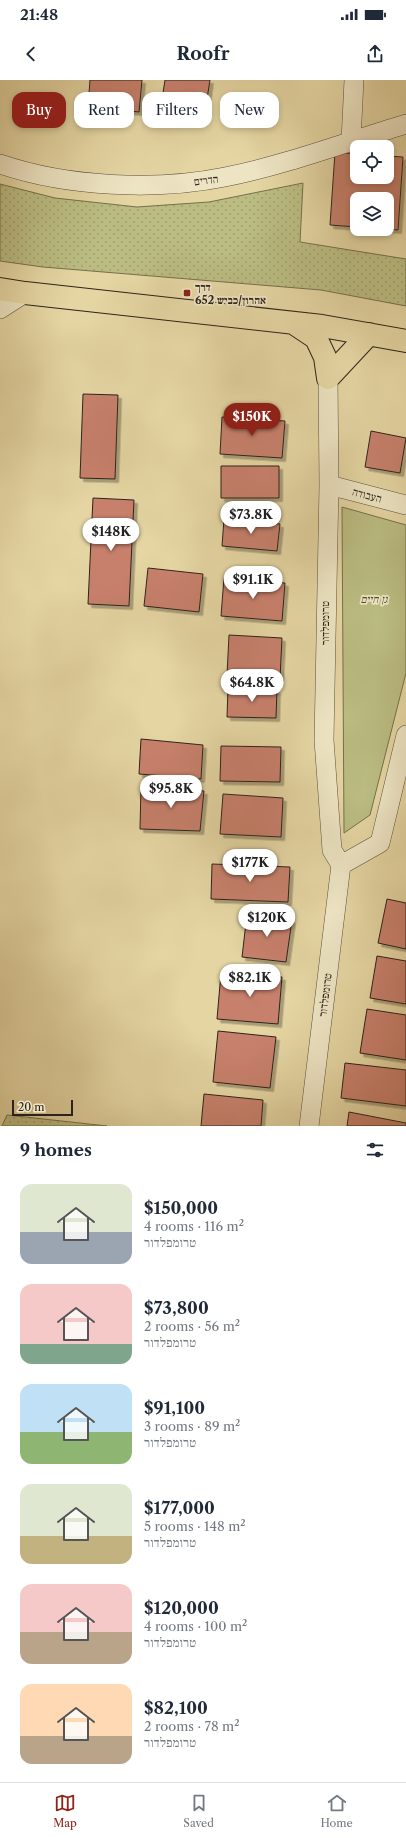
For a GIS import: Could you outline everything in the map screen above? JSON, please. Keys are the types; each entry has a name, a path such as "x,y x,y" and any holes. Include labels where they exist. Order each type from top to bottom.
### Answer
{"main road":[{"path":"0,289 294,323 406,340"},
{"path":"294,323 316,338 325,357 328,378"},
{"path":"328,378 369,334"}],"street":[{"path":"351,140 354,80"},
{"name":"הדרים","path":"351,140 406,124"},
{"name":"הדרים","path":"0,164 23,172 95,184 157,185 224,178 269,166 350,140"},
{"path":"0,309 25,293"},
{"name":"טרומפלדור","path":"308,1126 341,865 332,850 324,740 328,378"},
{"name":"העבודה","path":"328,485 406,505"},
{"path":"341,865 380,843 406,735"}],"green space":[{"path":"303,183 300,242 406,259 406,306 321,290 43,267 0,261 0,184 55,198 137,207 209,202"},
{"name":"גן חיים","path":"342,507 406,525 406,673 370,815 344,833"},
{"path":"7,1115 107,1126 2,1126"}],"building":[{"path":"90,80 142,80 139,112 134,112 134,92 89,92"},
{"path":"165,80 210,80 208,92 163,92"},
{"path":"335,152 350,153 350,184 394,184 394,156 403,157 398,230 394,230 394,192 350,192 350,226 330,225"},
{"path":"83,394 118,395 115,479 80,478"},
{"path":"222,417 285,421 282,458 220,454"},
{"path":"371,431 406,438 400,473 365,467"},
{"path":"221,466 279,466 279,498 221,498"},
{"path":"93,498 134,500 129,606 88,604"},
{"path":"224,519 280,524 277,551 222,546"},
{"path":"148,568 203,574 199,612 144,606"},
{"path":"224,578 285,583 282,621 221,616"},
{"path":"229,635 282,638 280,678 227,675"},
{"path":"228,688 277,690 276,718 227,717"},
{"path":"141,739 203,745 201,779 139,774"},
{"path":"221,746 281,747 280,782 220,781"},
{"path":"141,786 204,791 200,831 140,829"},
{"path":"223,794 283,798 281,837 220,834"},
{"path":"212,864 290,867 288,902 211,899"},
{"path":"387,899 406,903 406,949 378,943"},
{"path":"247,914 292,920 286,962 242,957"},
{"path":"377,956 406,961 406,1004 370,998"},
{"path":"221,973 282,977 278,1024 217,1019"},
{"path":"367,1009 406,1015 406,1060 360,1053"},
{"path":"218,1031 276,1037 270,1088 213,1082"},
{"path":"345,1063 406,1070 406,1106 341,1098"},
{"path":"204,1094 263,1100 261,1126 201,1126"},
{"path":"349,1112 406,1123 406,1126 347,1126"}],"place":[{"name":"דרך אהרון/כביש 652","path":"187,293"}]}
